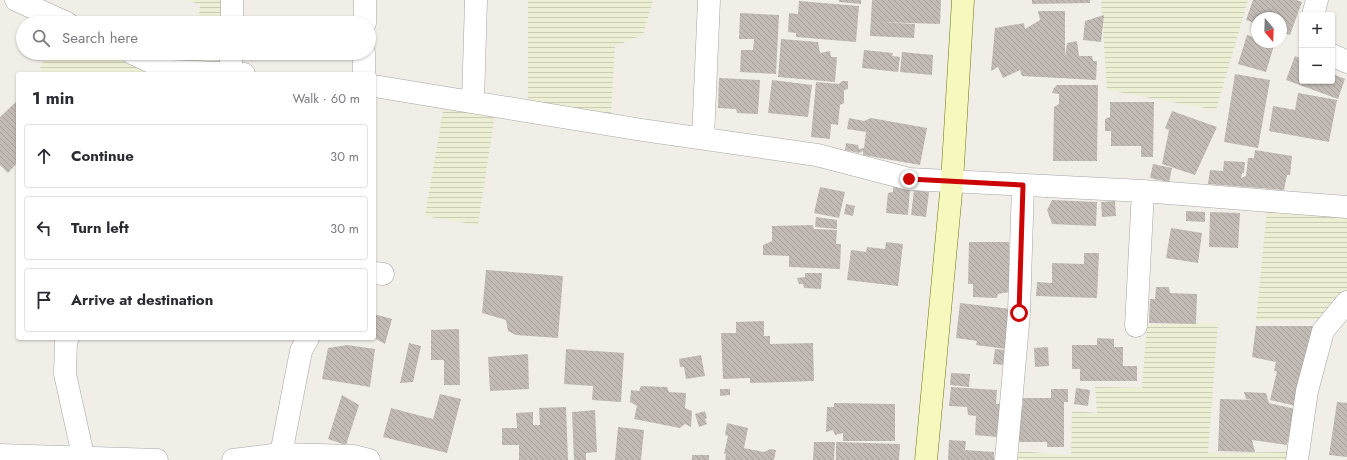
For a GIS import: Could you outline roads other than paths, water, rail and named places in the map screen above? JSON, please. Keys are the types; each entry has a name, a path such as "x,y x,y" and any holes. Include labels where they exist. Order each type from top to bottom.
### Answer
{"street":[{"path":"16,0 52,16"},
{"path":"232,0 232,16"},
{"path":"365,0 365,16"},
{"path":"473,102 476,0"},
{"path":"703,138 709,0"},
{"path":"926,460 952,182 964,0"},
{"path":"1314,12 1317,0"},
{"path":"1335,56 1347,62"},
{"path":"147,60 170,71 232,68"},
{"path":"364,60 364,72"},
{"path":"376,86 817,155 909,179 1143,191 1347,207"},
{"path":"1006,460 1019,313 1023,185"},
{"path":"1136,326 1143,191"},
{"path":"1297,460 1307,391 1323,331 1347,302"},
{"path":"67,340 65,374 84,458"},
{"path":"281,454 301,351 307,340"},
{"path":"233,460 281,454 353,456 369,460"},
{"path":"0,455 157,460"}]}
